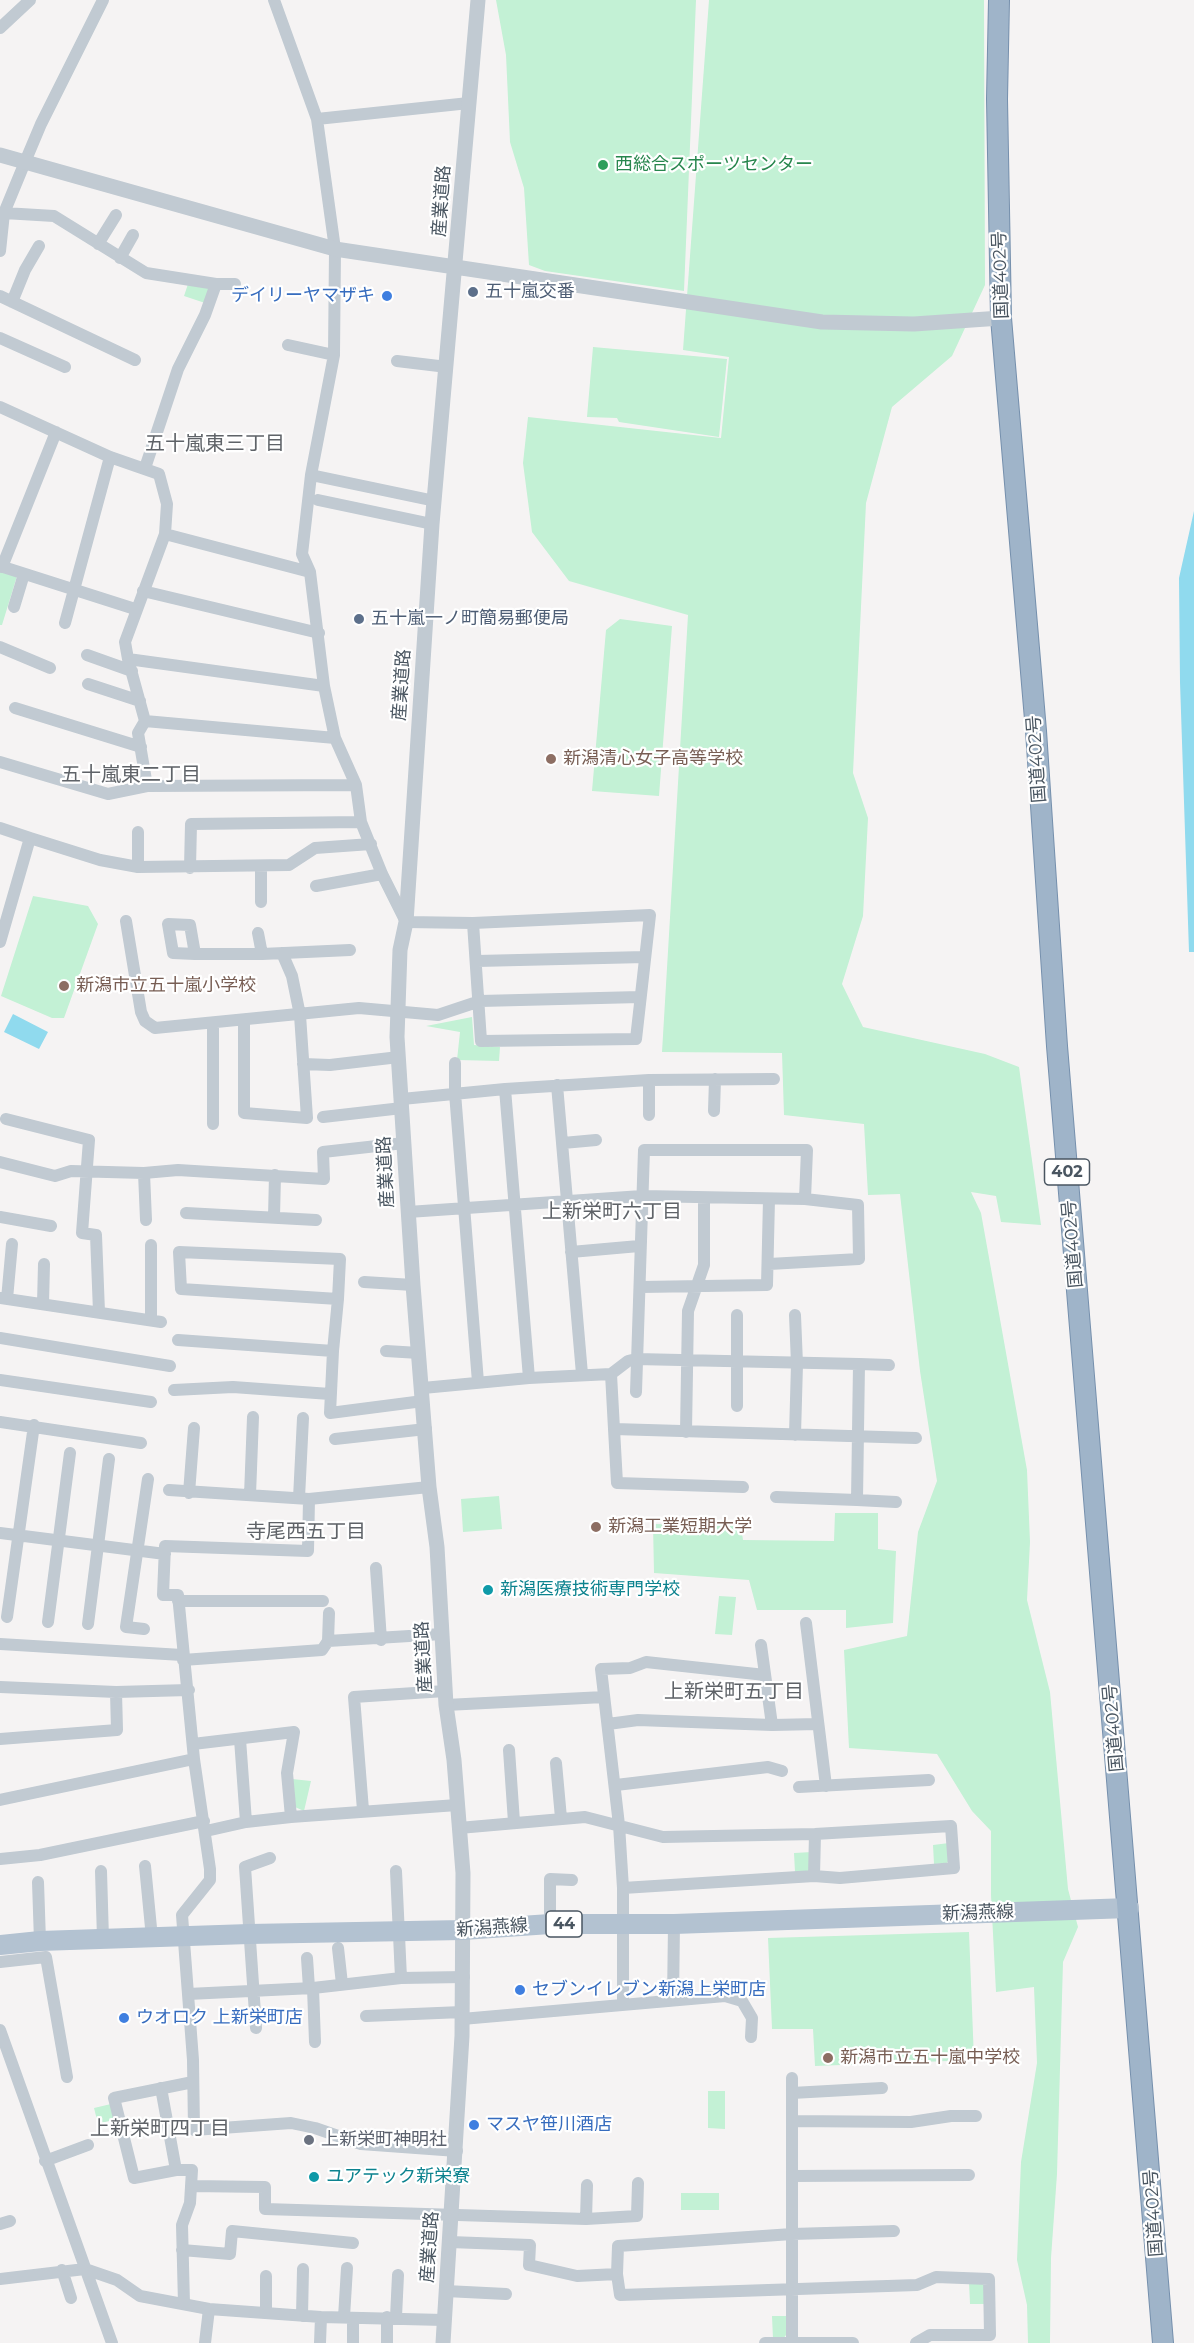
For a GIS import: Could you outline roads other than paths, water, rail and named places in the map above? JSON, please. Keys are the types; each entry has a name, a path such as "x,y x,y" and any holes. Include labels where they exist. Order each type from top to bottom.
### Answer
{"highway":[{"name":"国道402号","path":"999,0 997,99 1001,318 1036,731 1058,1058 1163,2343"}],"main road":[{"name":"新潟燕線","path":"0,1945 40,1941 183,1936 463,1930 550,1924 674,1924 1129,1908"}],"street":[{"path":"0,28 30,0"},
{"path":"0,251 4,213 41,124 103,0"},
{"path":"274,0 317,119 334,249 334,355 311,475 302,554 310,572 324,686 335,738 356,785 362,822 382,874 406,922 473,923 650,915 636,1039 482,1041 473,923"},
{"name":"産業道路","path":"443,2343 456,2151 464,1977 463,1930 454,1760 446,1698 437,1547 429,1487 413,1285 398,1012 400,950 406,922 432,524 478,0"},
{"path":"317,119 469,103"},
{"path":"0,155 334,249 822,322 914,324 1001,318"},
{"path":"4,213 54,216 146,273 216,284 235,284"},
{"path":"98,244 116,215"},
{"path":"120,258 133,236"},
{"path":"12,302 39,246"},
{"path":"145,468 178,369 205,315 216,284"},
{"path":"0,296 135,360"},
{"path":"0,338 64,367"},
{"path":"288,345 334,355"},
{"path":"397,361 447,367"},
{"path":"0,406 110,457 159,474 167,504 165,534 135,609 125,642 145,721 138,733 147,786"},
{"path":"56,432 1,566 135,609"},
{"path":"65,623 110,457"},
{"path":"311,475 435,501"},
{"path":"318,500 432,524"},
{"path":"165,534 310,572"},
{"path":"14,608 24,574"},
{"path":"143,591 319,633"},
{"path":"0,647 50,668"},
{"path":"87,655 130,665 324,686"},
{"path":"88,684 140,701"},
{"path":"15,708 141,747"},
{"path":"145,721 335,738"},
{"path":"0,762 108,794 147,786 356,785"},
{"path":"190,868 191,824 362,822"},
{"path":"0,828 100,860 138,867 190,868 232,864 261,867 289,866 315,848 371,844"},
{"path":"138,832 138,867"},
{"path":"0,942 30,838"},
{"path":"261,867 261,902"},
{"path":"316,886 382,874"},
{"path":"126,921 141,1012 146,1021 155,1028 359,1008 438,1015 480,1000 640,997"},
{"path":"258,933 262,954"},
{"path":"195,954 350,950"},
{"path":"244,1021 244,1113 307,1118 300,1014 292,976 282,953"},
{"path":"477,961 645,957"},
{"path":"213,1024 213,1124"},
{"path":"303,1064 330,1065 399,1057"},
{"path":"455,1063 455,1093 478,1382"},
{"path":"714,1111 715,1079"},
{"path":"323,1117 455,1093 650,1080 774,1079"},
{"path":"649,1115 650,1080"},
{"path":"557,1085 582,1374"},
{"path":"505,1089 529,1378"},
{"path":"6,1119 89,1140 82,1233 96,1235 99,1312"},
{"path":"563,1143 596,1140"},
{"path":"0,1162 55,1176 71,1172 144,1173 178,1170 324,1179 323,1152 404,1143"},
{"path":"636,1392 641,1287 639,1246 644,1150 807,1150 805,1199"},
{"path":"144,1173 146,1220"},
{"path":"274,1217 275,1175"},
{"path":"408,1212 568,1199 642,1196 805,1199 858,1205 859,1260 769,1264"},
{"path":"686,1432 688,1311 704,1265 704,1198"},
{"path":"641,1287 767,1285 769,1199"},
{"path":"186,1214 316,1220"},
{"path":"0,1217 51,1226"},
{"path":"12,1244 4,1298 156,1321 151,1245"},
{"path":"571,1252 639,1246"},
{"path":"338,1299 181,1289 179,1252 340,1259 338,1299 330,1394 330,1413 478,1382 611,1374 628,1361 636,1359 889,1365"},
{"path":"43,1304 44,1264"},
{"path":"364,1282 413,1285"},
{"path":"737,1315 737,1406"},
{"path":"795,1315 797,1364 795,1435"},
{"path":"0,1338 170,1366"},
{"path":"178,1340 333,1351"},
{"path":"386,1351 419,1353"},
{"path":"857,1500 859,1364"},
{"path":"611,1374 617,1483 743,1487"},
{"path":"0,1380 150,1402"},
{"path":"174,1390 232,1387 330,1394"},
{"path":"250,1495 254,1417"},
{"path":"303,1418 304,1498 308,1551 165,1546 163,1595 178,1595 194,1760 205,1826 210,1880 182,1914 194,2130 291,2123 315,2127 361,2144 456,2151"},
{"path":"0,1422 34,1425 141,1443"},
{"path":"7,1617 34,1425"},
{"path":"189,1493 194,1428"},
{"path":"335,1439 426,1429"},
{"path":"614,1429 916,1438"},
{"path":"48,1622 70,1453"},
{"path":"88,1624 109,1459"},
{"path":"144,1629 126,1627 148,1479"},
{"path":"170,1490 189,1493 304,1498 429,1487"},
{"path":"776,1497 896,1502"},
{"path":"0,1533 165,1554"},
{"path":"376,1568 381,1640"},
{"path":"178,1601 323,1601"},
{"path":"0,1644 183,1658 322,1650 328,1641 329,1613"},
{"path":"806,1623 826,1786"},
{"path":"328,1641 381,1640 442,1634"},
{"path":"761,1645 772,1725"},
{"path":"623,2004 623,1888 619,1825 601,1669 630,1668 646,1662 765,1675"},
{"path":"0,1687 116,1692 189,1690"},
{"path":"0,1739 117,1730 116,1692"},
{"path":"363,1810 354,1697 603,1697"},
{"path":"608,1724 638,1720 772,1725 818,1724"},
{"path":"193,1744 294,1732 287,1773 291,1817"},
{"path":"240,1739 246,1822"},
{"path":"508,1750 514,1822"},
{"path":"0,1800 194,1760"},
{"path":"556,1763 561,1818"},
{"path":"616,1785 768,1767 782,1771"},
{"path":"799,1787 928,1780"},
{"path":"0,1859 40,1855 205,1826 363,1810 457,1805"},
{"path":"459,1828 585,1817 663,1837 815,1834 951,1826 954,1868 840,1878 814,1876 623,1888"},
{"path":"814,1876 815,1834"},
{"path":"256,2028 245,1867 270,1858"},
{"path":"145,1866 152,1938"},
{"path":"396,1871 401,1978"},
{"path":"101,1872 103,1939"},
{"path":"550,1924 550,1880 572,1880"},
{"path":"38,1882 40,1941"},
{"path":"674,1924 674,2000"},
{"path":"338,1948 342,1984"},
{"path":"0,1962 46,1957 67,2077"},
{"path":"307,1958 315,2042"},
{"path":"188,1994 311,1988 401,1978 464,1977"},
{"path":"366,2016 462,2015 725,1996 742,2001 752,2018 751,2037"},
{"path":"0,2030 112,2343"},
{"path":"792,2078 792,2343"},
{"path":"184,2304 182,2225 190,2203 192,2170 176,2170 134,2178 114,2098 193,2082"},
{"path":"161,2088 176,2170"},
{"path":"792,2093 882,2088"},
{"path":"792,2121 911,2122 951,2116 976,2116"},
{"path":"45,2161 88,2145"},
{"path":"792,2176 969,2175"},
{"path":"191,2186 265,2187 265,2209 435,2215 452,2213 586,2219 637,2216 638,2183"},
{"path":"586,2219 587,2185"},
{"path":"182,2250 230,2254 232,2231 353,2243"},
{"path":"894,2231 792,2234 618,2246 617,2274 620,2295 917,2285 936,2277 989,2279 990,2335 930,2335 916,2343"},
{"path":"450,2242 530,2245 529,2265 577,2276 617,2274"},
{"path":"347,2268 349,2317 353,2343"},
{"path":"0,2279 86,2269 117,2280 140,2295 209,2308 321,2317 444,2320"},
{"path":"302,2316 303,2269"},
{"path":"62,2270 71,2298"},
{"path":"387,2343 398,2275"},
{"path":"266,2276 266,2313"},
{"path":"446,2291 506,2294"},
{"path":"205,2343 209,2308"},
{"path":"320,2343 321,2317"},
{"path":"765,2343 853,2343"}],"water":[{"path":"1194,511 1194,952 1189,952 1179,578"},
{"path":"13,1014 48,1032 39,1049 4,1032"}],"place":[{"name":"西総合スポーツセンター","path":"603,165"},
{"name":"五十嵐交番","path":"473,292"},
{"name":"デイリーヤマザキ","path":"387,296"},
{"name":"五十嵐一ノ町簡易郵便局","path":"359,619"},
{"name":"新潟清心女子高等学校","path":"551,759"},
{"name":"新潟市立五十嵐小学校","path":"64,986"},
{"name":"新潟工業短期大学","path":"596,1527"},
{"name":"新潟医療技術専門学校","path":"488,1590"},
{"name":"セブンイレブン新潟上栄町店","path":"520,1990"},
{"name":"ウオロク 上新栄町店","path":"124,2018"},
{"name":"新潟市立五十嵐中学校","path":"828,2058"},
{"name":"マスヤ笹川酒店","path":"474,2125"},
{"name":"上新栄町神明社","path":"309,2140"},
{"name":"ユアテック新栄寮","path":"314,2177"}],"district":[{"name":"五十嵐東三丁目","path":"215,444"},
{"name":"五十嵐東二丁目","path":"131,775"},
{"name":"上新栄町六丁目","path":"612,1212"},
{"name":"寺尾西五丁目","path":"306,1532"},
{"name":"上新栄町五丁目","path":"734,1692"},
{"name":"上新栄町四丁目","path":"160,2129"}]}
